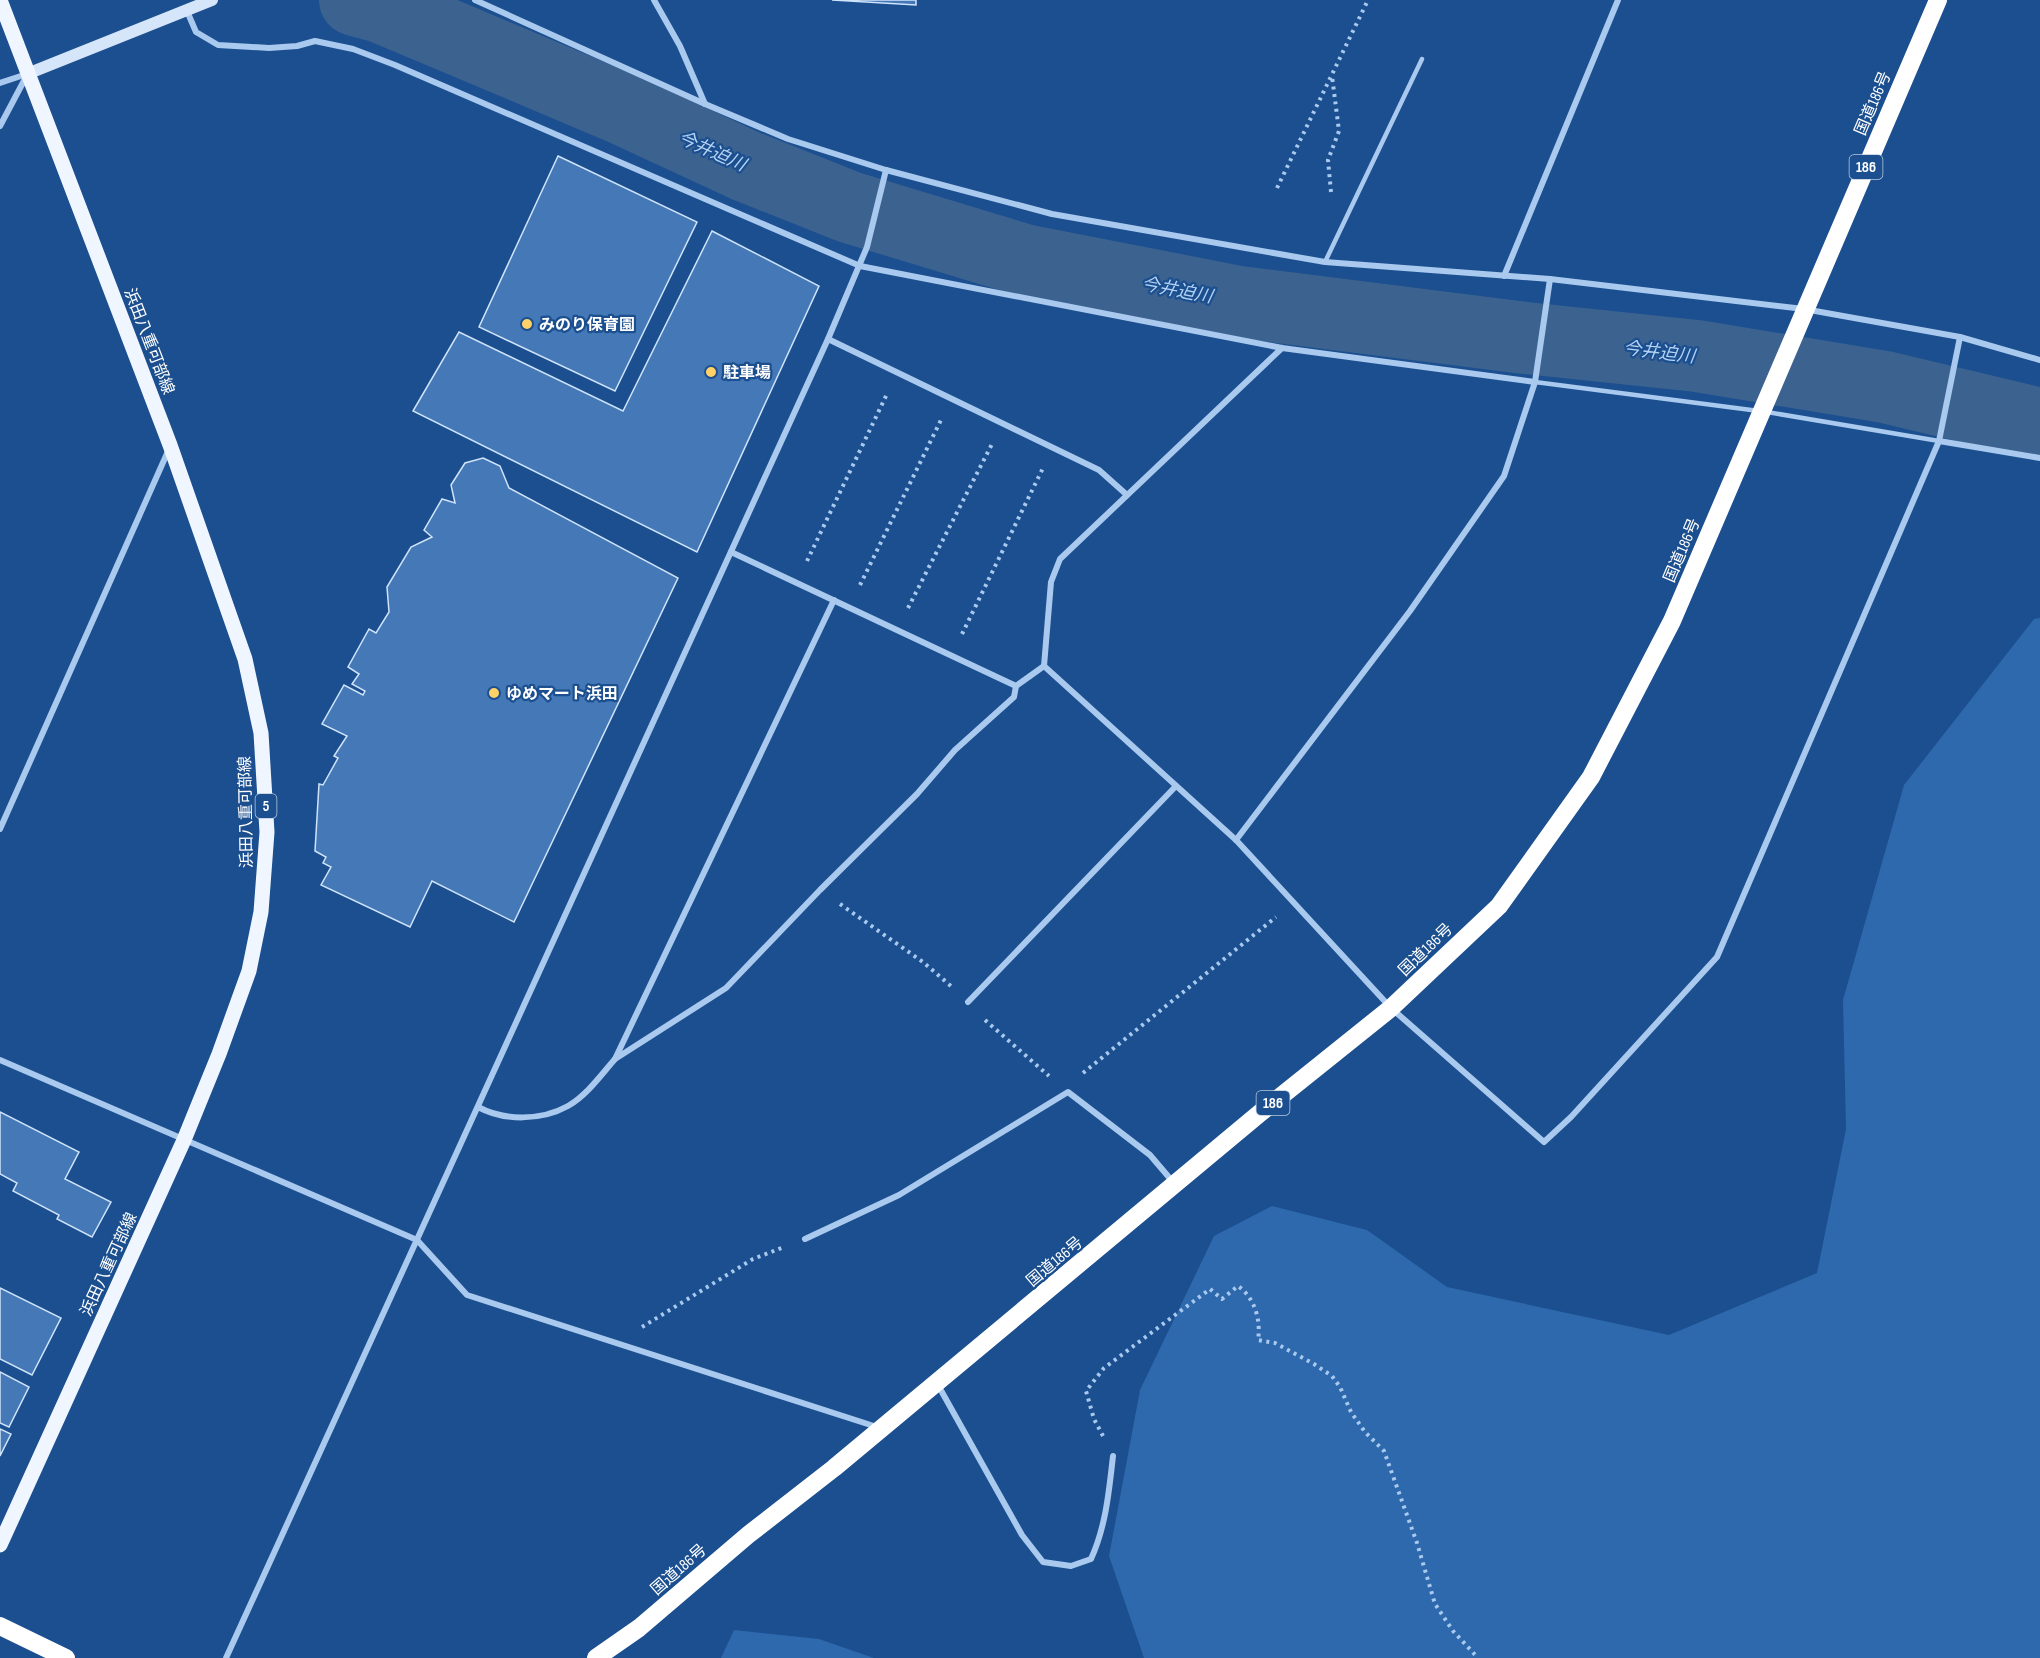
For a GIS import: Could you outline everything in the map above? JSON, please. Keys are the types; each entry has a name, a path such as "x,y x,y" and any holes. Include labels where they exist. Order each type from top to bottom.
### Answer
{"highway":[{"name":"国道186号","path":"596,1658 639,1628 748,1535 882,1428 1391,1008 1499,906 1591,777 1672,621 1938,0"},
{"path":"0,1626 66,1658"}],"main road":[{"name":"浜田八重可部線","path":"0,0 170,445 227,606 253,691 261,733 267,832 261,912 249,971 219,1054 184,1140 0,1545"}],"street":[{"path":"0,83 212,0"},
{"path":"475,0 788,139 886,170 1052,214 1325,262 1550,279 1804,309 1960,337 2040,360"},
{"path":"654,0 680,46 705,104"},
{"path":"1504,276 1618,0"},
{"path":"187,11 196,32 219,45 269,48 297,46 315,41 353,49 860,266 1282,348 1535,382"},
{"path":"0,126 27,74"},
{"path":"226,1658 828,339 867,248 886,170"},
{"path":"1236,840 1410,611 1504,476 1535,382 1550,279"},
{"path":"1044,666 1236,840 1391,1008 1544,1142 1571,1117 1717,957 1939,441 1960,337"},
{"path":"828,339 1100,470 1127,495"},
{"path":"478,1107 491,1114 516,1117 542,1115 568,1105 591,1086 615,1059 726,988 917,794 955,750 1014,697 1016,686 1044,666 1051,582 1060,559 1282,348"},
{"path":"1939,441 2040,458"},
{"path":"0,830 170,445"},
{"path":"731,552 1016,686"},
{"path":"615,1059 834,600"},
{"path":"968,1002 1176,786"},
{"path":"0,1060 417,1240 467,1295 882,1428"},
{"path":"805,1239 899,1196 1068,1092 1150,1155 1175,1185"},
{"path":"936,1383 1022,1535 1043,1562 1071,1566 1091,1559 1100,1539 1107,1507 1113,1456"}],"lane":[{"path":"1325,262 1422,59"},
{"path":"1535,382 1766,405 1939,441"}],"path":[{"path":"1277,188 1368,0"},
{"path":"1331,72 1339,131 1328,160 1332,201"},
{"path":"796,583 898,373"},
{"path":"849,608 952,399"},
{"path":"897,630 1003,424"},
{"path":"951,656 1052,448"},
{"path":"1068,1092 1072,1082 1293,904"},
{"path":"624,1345 630,1334 753,1260 805,1239"},
{"path":"1113,1456 1094,1419 1086,1391 1104,1368 1210,1288 1222,1299 1238,1286 1252,1299 1260,1329 1258,1340 1275,1343 1332,1376 1340,1387 1350,1412 1365,1432 1384,1451 1417,1543 1435,1604 1453,1631 1478,1658"}],"shaded area":[{"path":"2040,618 2040,1658 1144,1658 1109,1556 1140,1390 1214,1236 1272,1206 1367,1230 1447,1287 1669,1335 1817,1273 1846,1129 1843,1000 1904,785 2034,619"},
{"path":"734,1630 819,1639 874,1658 721,1658"}],"building":[{"path":"832,0 916,0 916,5"},
{"path":"558,156 697,222 615,391 479,327"},
{"name":"駐車場","path":"712,231 819,286 697,552 413,411 459,332 623,411"},
{"name":"ゆめマート浜田","path":"483,458 500,466 509,488 678,578 514,922 432,881 410,927 321,885 331,867 323,863 326,857 315,851 319,784 323,785 338,758 334,756 347,736 322,724 344,685 363,695 365,691 352,684 359,674 348,667 369,629 376,633 389,612 387,587 411,547 432,537 424,530 442,499 455,503 451,485 465,463"},
{"path":"0,1112 79,1152 65,1179 111,1202 92,1237 57,1219 59,1215 13,1191 17,1183 0,1174"},
{"path":"0,1288 61,1318 32,1375 0,1359"},
{"path":"0,1372 29,1387 9,1427 0,1423"},
{"path":"0,1429 11,1434 0,1456"}],"waterway":[{"name":"今井迫川","path":"355,0 381,7 623,109 746,166 849,207 1024,260 1239,302 1525,338 1697,356 1885,387 2040,424"}],"place":[{"name":"みのり保育園","path":"527,324"},
{"name":"駐車場","path":"711,372"},
{"name":"ゆめマート浜田","path":"494,693"}]}
